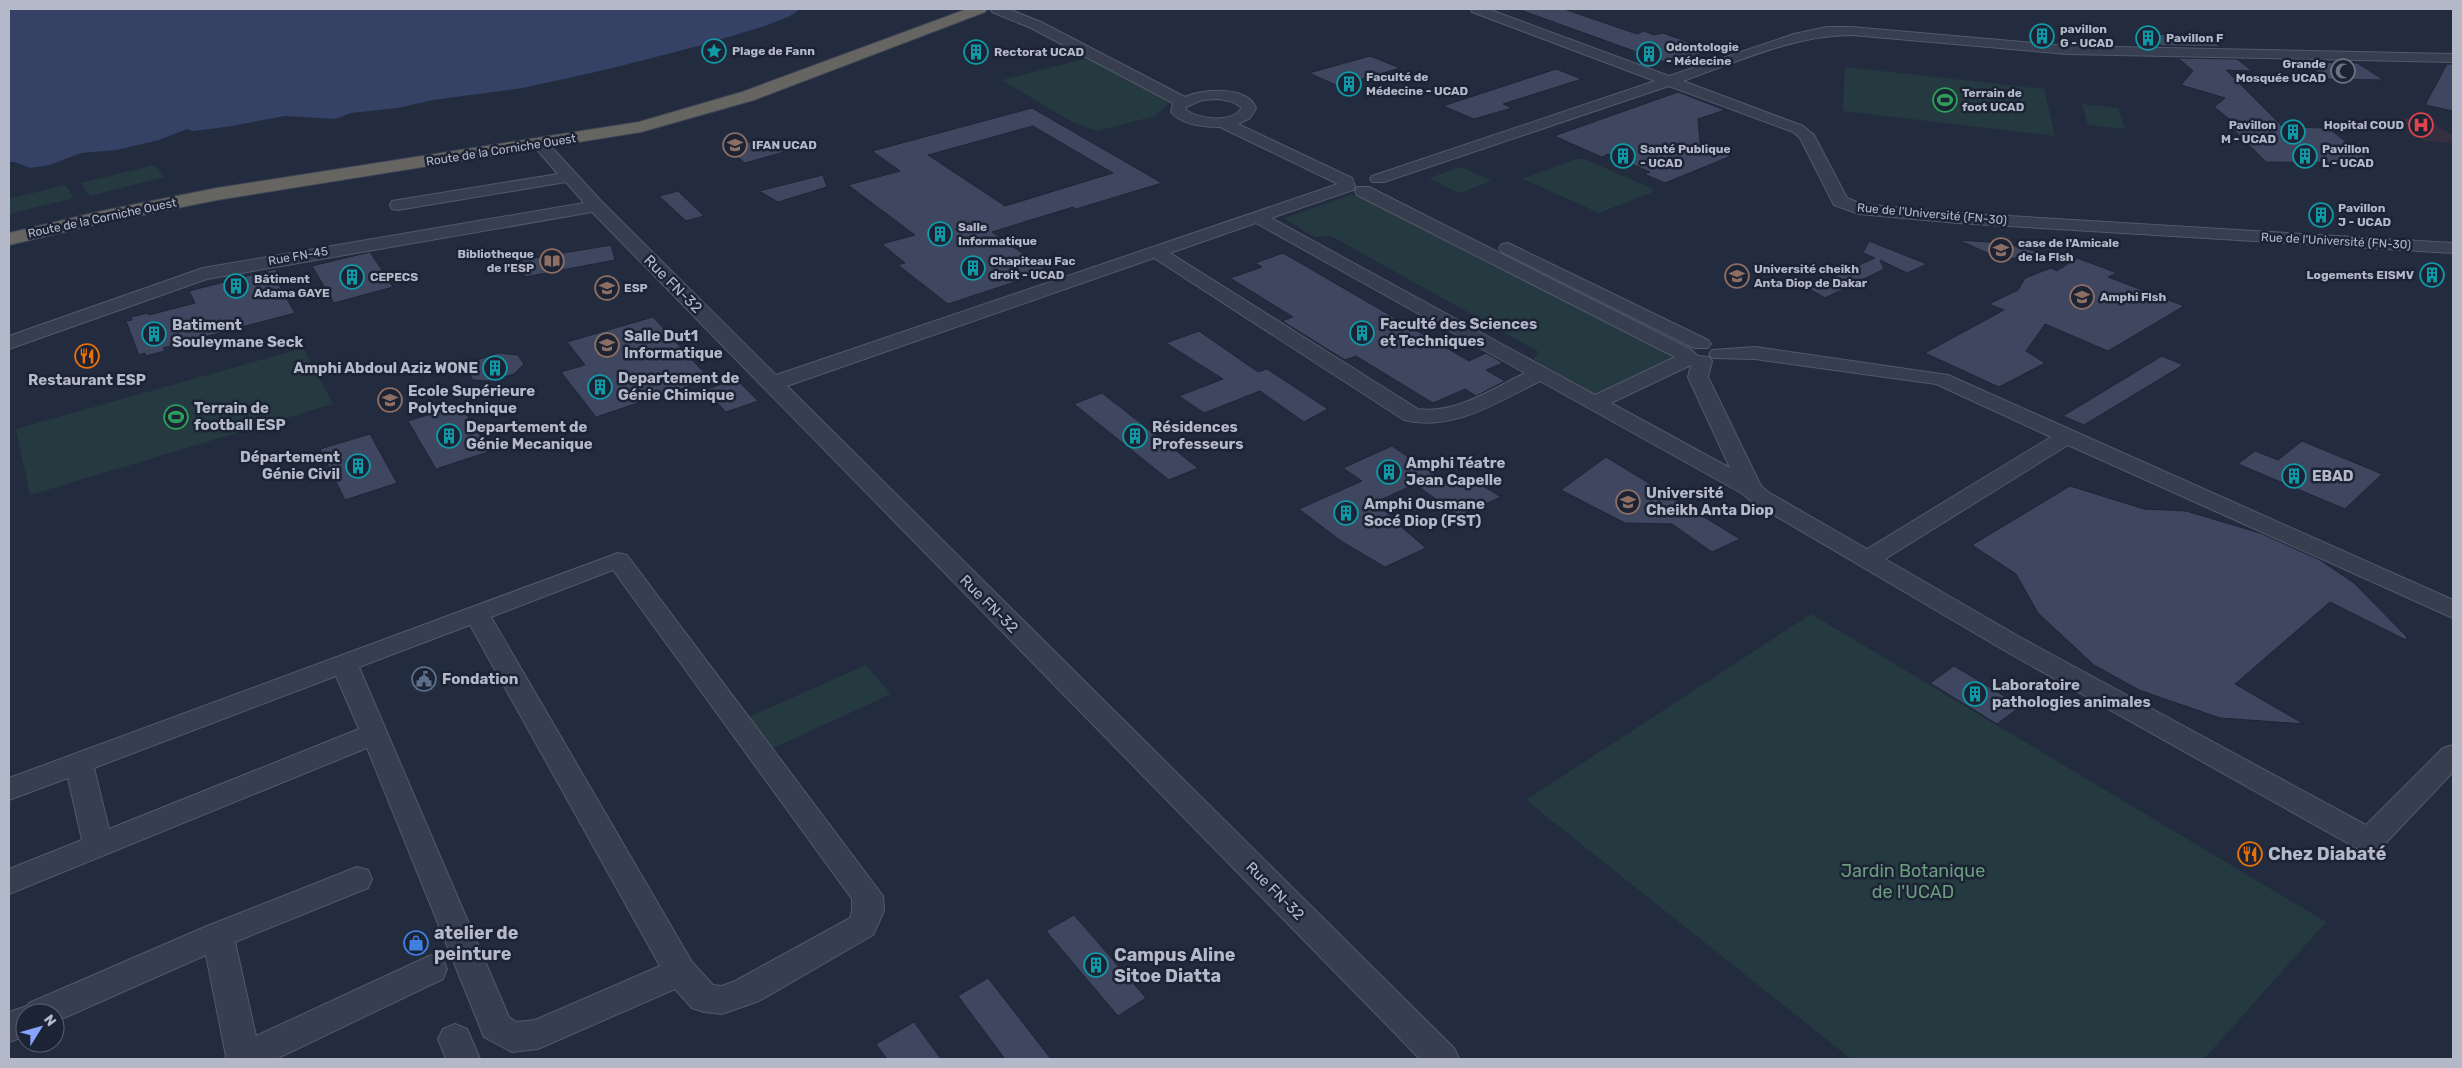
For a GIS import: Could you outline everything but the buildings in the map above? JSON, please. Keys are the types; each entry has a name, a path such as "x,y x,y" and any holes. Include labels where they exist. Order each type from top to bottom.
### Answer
{"highway":[{"name":"Route de la Corniche Ouest","path":"9,233 101,211 190,193 632,123 713,102 772,82 935,18 952,9"},
{"name":"Route de la Corniche Ouest","path":"9,239 102,217 217,194 640,127 714,108 980,9"}],"street":[{"path":"997,9 1036,25 1183,102"},
{"path":"1026,9 1200,96"},
{"name":"Rue de l'Université (FN-30)","path":"1476,9 1798,129 1806,135 1840,201 1859,209 1958,218 2453,248"},
{"path":"771,384 1157,252 1799,37 1840,30 2067,50 2453,58"},
{"path":"1219,95 1244,101 1249,108 1244,116 1222,122 1205,122 1188,118 1179,112 1179,105 1200,96 1219,95"},
{"path":"1244,116 1363,183 1699,354"},
{"path":"1222,122 1363,183"},
{"name":"Rue FN-32","path":"540,144 596,206 771,384 1442,1059"},
{"path":"398,205 570,177"},
{"name":"Rue FN-45","path":"9,343 210,273 596,206"},
{"path":"1258,218 1752,490 1776,506 2016,646 2369,841 2453,755"},
{"path":"1157,252 1412,415 1425,418 1447,416 1540,373"},
{"path":"1595,403 1699,354 1755,353 1941,379 2453,610"},
{"path":"1699,354 1698,377 1752,490"},
{"path":"1868,560 2067,436"},
{"path":"9,789 476,613 618,560 867,896 868,911 862,926 747,990 722,1000 704,998 680,972 476,613"},
{"path":"344,663 496,1027 512,1037 538,1034 680,972"},
{"path":"9,882 375,734"},
{"path":"79,763 98,846"},
{"path":"64,1003 218,935 357,879"},
{"path":"218,935 243,1059 431,969"}],"shaded area":[{"name":"Hopital COUD","path":"2397,118 2427,119 2453,136 2453,143 2424,141 2410,131 2414,130"}],"green space":[{"path":"1092,57 1172,101 1155,116 1097,131 1072,122 1002,80"},
{"name":"Terrain de foot UCAD","path":"1845,67 2044,89 2055,136 1843,111"},
{"path":"2082,104 2118,108 2125,129 2088,125"},
{"path":"1576,159 1584,159 1651,188 1653,192 1599,213 1523,179"},
{"path":"154,165 165,177 90,196 81,183"},
{"path":"1461,167 1492,181 1459,193 1429,178"},
{"path":"65,185 74,198 9,214 9,199"},
{"path":"1351,195 1363,198 1672,357 1595,394 1533,359 1539,352 1331,236 1314,237 1284,218"},
{"name":"Terrain de football ESP","path":"303,348 333,404 30,495 16,429"},
{"name":"Jardin Botanique de l'UCAD","path":"1811,614 2326,922 2204,1059 1851,1059 1526,800"},
{"path":"866,665 891,694 769,750 746,718"}],"water":[{"path":"9,9 800,9 790,16 765,26 702,45 609,69 523,88 433,100 398,108 351,113 335,119 285,116 226,127 193,131 187,129 159,140 117,150 81,153 50,165 30,168 15,162 9,162"}],"place":[{"name":"pavillon G - UCAD","path":"2042,36"},
{"name":"Pavillon F","path":"2148,38"},
{"name":"Plage de Fann","path":"714,51"},
{"name":"Rectorat UCAD","path":"976,52"},
{"name":"Odontologie - Médecine","path":"1649,54"},
{"name":"Grande Mosquée UCAD","path":"2343,71"},
{"name":"Faculté de Médecine - UCAD","path":"1349,84"},
{"name":"Terrain de foot UCAD","path":"1945,100"},
{"name":"Hopital COUD","path":"2421,125"},
{"name":"Pavillon M - UCAD","path":"2293,132"},
{"name":"IFAN UCAD","path":"735,145"},
{"name":"Santé Publique - UCAD","path":"1623,156"},
{"name":"Pavillon L - UCAD","path":"2305,156"},
{"name":"Pavillon J - UCAD","path":"2321,215"},
{"name":"Salle Informatique","path":"940,234"},
{"name":"case de l'Amicale de la Flsh","path":"2001,250"},
{"name":"Bibliotheque de l'ESP","path":"552,261"},
{"name":"Chapiteau Fac droit - UCAD","path":"973,268"},
{"name":"Logements EISMV","path":"2432,275"},
{"name":"Université cheikh Anta Diop de Dakar","path":"1737,276"},
{"name":"CEPECS","path":"352,277"},
{"name":"Bâtiment Adama GAYE","path":"236,286"},
{"name":"ESP","path":"607,288"},
{"name":"Amphi Flsh","path":"2082,297"},
{"name":"Faculté des Sciences et Techniques","path":"1362,333"},
{"name":"Batiment Souleymane Seck","path":"154,334"},
{"name":"Salle Dut1 Informatique","path":"607,345"},
{"name":"Restaurant ESP","path":"87,356"},
{"name":"Amphi Abdoul Aziz WONE","path":"495,368"},
{"name":"Departement de Génie Chimique","path":"600,387"},
{"name":"Ecole Supérieure Polytechnique","path":"390,400"},
{"name":"Terrain de football ESP","path":"176,417"},
{"name":"Departement de Génie Mecanique","path":"449,436"},
{"name":"Résidences Professeurs","path":"1135,436"},
{"name":"Département Génie Civil","path":"358,466"},
{"name":"Amphi Téatre Jean Capelle","path":"1389,472"},
{"name":"EBAD","path":"2294,476"},
{"name":"Université Cheikh Anta Diop","path":"1628,502"},
{"name":"Amphi Ousmane Socé Diop (FST)","path":"1346,513"},
{"name":"Fondation","path":"424,679"},
{"name":"Laboratoire pathologies animales","path":"1975,694"},
{"name":"Chez Diabaté","path":"2250,854"},
{"name":"atelier de peinture","path":"416,943"},
{"name":"Campus Aline Sitoe Diatta","path":"1096,965"}]}
